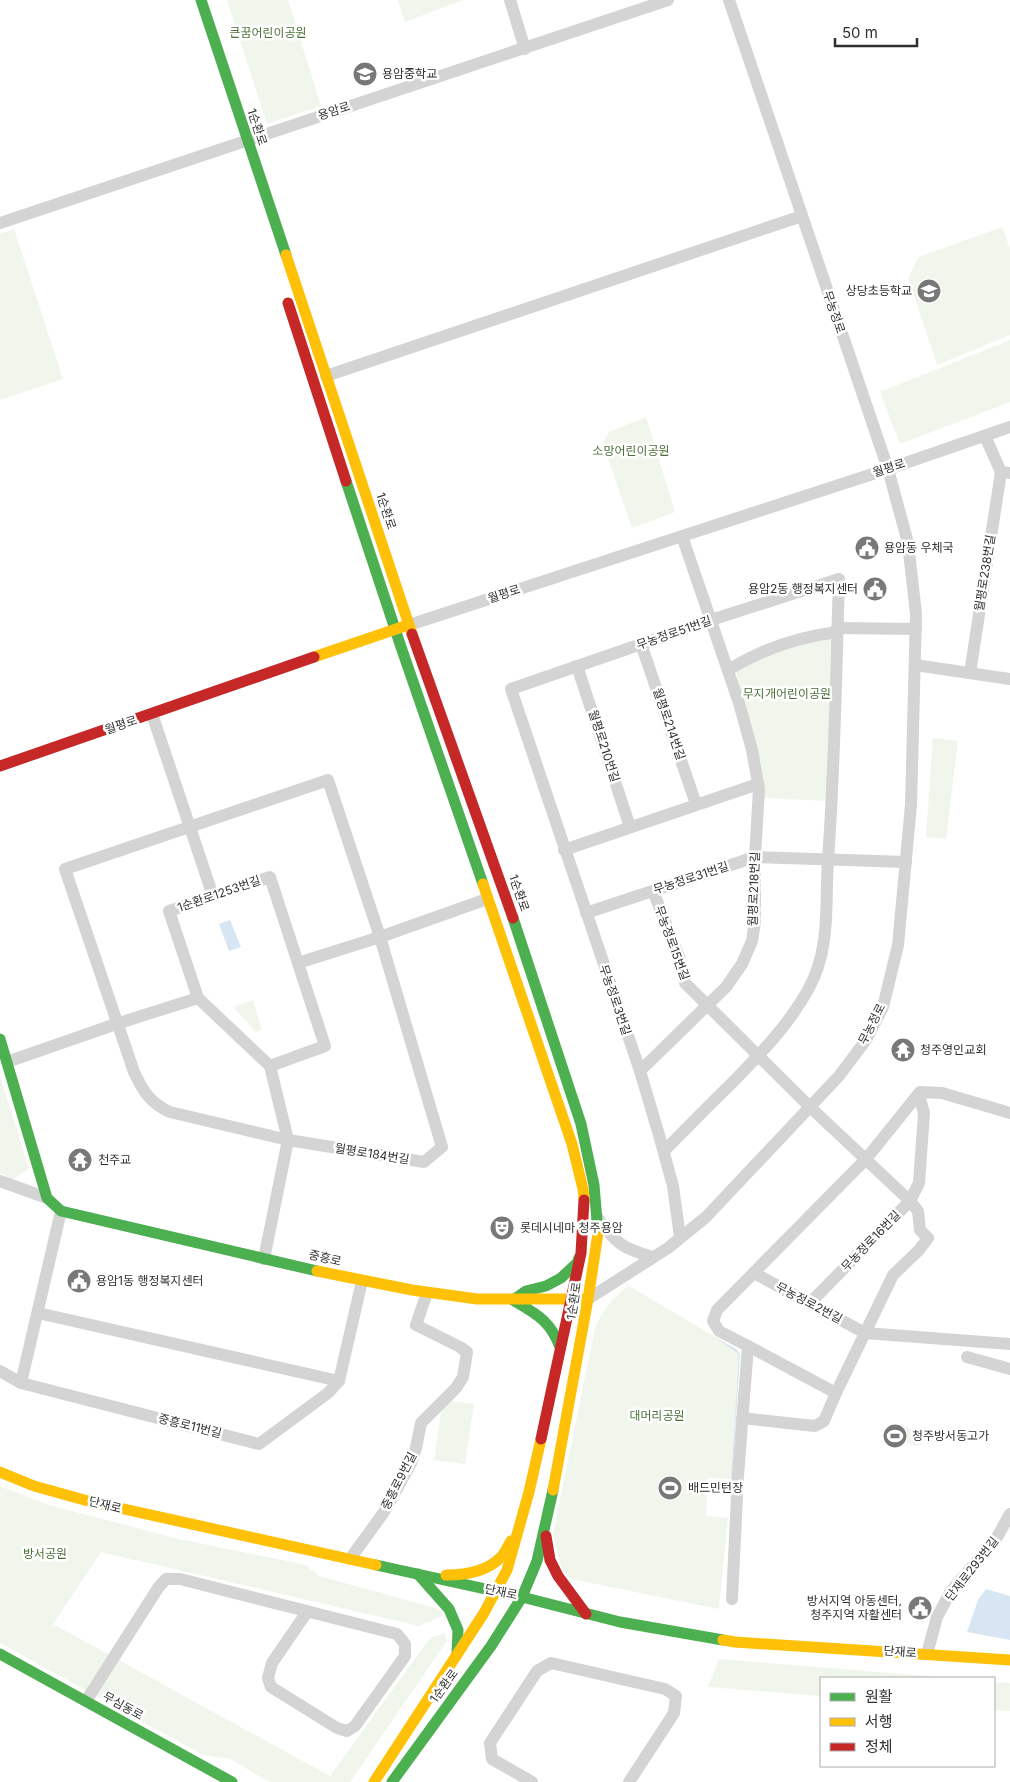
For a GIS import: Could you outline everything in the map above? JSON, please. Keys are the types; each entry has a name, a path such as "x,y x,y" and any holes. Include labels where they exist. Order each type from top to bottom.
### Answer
{"street":[{"name":"1순환로","path":"201,0 239,143 326,376 409,625 506,896 581,1124 590,1161 597,1216 598,1234 588,1300 537,1562 522,1597 491,1646 392,1782"},
{"path":"510,0 525,48"},
{"name":"용암로","path":"0,224 668,0"},
{"name":"무농정로","path":"588,1300 653,1257 706,1217 839,1076 866,1040 883,1006 898,946 911,805 916,629 908,543 888,469 729,0"},
{"path":"326,376 802,216"},
{"name":"1순환로","path":"285,294 395,630 580,1171 584,1209 581,1252 571,1300 520,1527 507,1570 484,1613 374,1782"},
{"name":"월평로","path":"0,766 409,625 888,469 1010,427"},
{"name":"월평로238번길","path":"970,673 1005,473 984,436"},
{"name":"월평로218번길","path":"640,1071 726,987 742,964 752,941 755,921 758,784 752,750 728,670 682,536"},
{"name":"무농정로51번길","path":"511,689 711,620 839,579 837,630"},
{"path":"728,670 756,654 780,644 814,635 837,630 916,629"},
{"path":"664,1151 758,1056 793,1016 810,986 820,959 827,919 837,630"},
{"name":"월평로214번길","path":"641,644 696,804"},
{"path":"915,665 1010,679"},
{"name":"월평로210번길","path":"577,666 630,827"},
{"name":"무농정로3번길","path":"511,689 640,1071 664,1151 672,1186 680,1238"},
{"path":"152,714 212,896"},
{"name":"월평로184번길","path":"328,780 380,937 442,1147 424,1162 288,1140 170,1112 159,1107 143,1091 134,1072 116,1024 65,869 328,780"},
{"path":"564,850 758,784"},
{"name":"무농정로31번길","path":"586,913 755,857 828,861 906,862"},
{"name":"1순환로1253번길","path":"270,877 298,963 325,1046 270,1066 198,998 169,911 270,877"},
{"name":"무농정로15번길","path":"653,891 680,959 685,983 810,1107"},
{"path":"298,963 380,937 487,899"},
{"path":"7,1062 198,998"},
{"path":"0,1039 47,1198"},
{"path":"264,1259 288,1140 270,1066"},
{"path":"836,1393 719,1331 713,1321 717,1310 866,1159 920,1092 942,1093 1010,1113"},
{"path":"742,1418 815,1426 824,1421 893,1276 919,1250 928,1238 920,1230 918,1211 910,1201 919,1183 920,1174 924,1113 919,1094"},
{"name":"무농정로16번길","path":"810,1107 910,1201 810,1303"},
{"path":"0,1181 47,1198 61,1211 21,1383 0,1371"},
{"name":"중흥로","path":"61,1211 362,1281 427,1292 477,1299 588,1300"},
{"path":"597,1216 608,1233 619,1244 653,1257"},
{"path":"560,1347 556,1336 546,1320 536,1312 513,1300 526,1291 546,1286 561,1278 576,1263 581,1252"},
{"name":"무농정로2번길","path":"754,1272 865,1332"},
{"path":"38,1313 339,1381 362,1281"},
{"name":"중흥로9번길","path":"350,1559 384,1512 411,1463 421,1423 456,1388 462,1377 467,1352 416,1326 427,1292"},
{"path":"865,1332 1010,1344"},
{"path":"732,1599 738,1469 748,1346"},
{"path":"967,1358 1010,1368"},
{"name":"중흥로11번길","path":"21,1383 259,1444 328,1393 339,1381"},
{"name":"단재로","path":"0,1472 34,1486 88,1501 496,1591 620,1622 735,1642 1010,1660"},
{"name":"단재로293번길","path":"927,1654 937,1617 951,1591 996,1539 1010,1514"},
{"path":"418,1574 461,1576 483,1568 501,1557 520,1527"},
{"path":"545,1528 550,1560 558,1576 586,1614"},
{"path":"418,1574 449,1608 458,1630 457,1655"},
{"path":"86,1702 158,1588 166,1579 180,1579 397,1634 405,1644 404,1656 355,1726 347,1730 337,1728 271,1687 268,1678 272,1663 307,1612"},
{"name":"무심동로","path":"0,1654 232,1782"},
{"path":"532,1782 492,1759 490,1743 537,1671 551,1663 665,1689 676,1696 674,1713 629,1782"}],"green space":[{"name":"큰꿈어린이공원","path":"227,0 288,0 321,106 267,124"},
{"path":"398,0 463,0 405,22"},
{"path":"1002,227 1010,249 1010,335 937,365 908,278 919,257"},
{"path":"14,229 63,379 0,400 0,234"},
{"path":"1010,340 1010,402 900,444 880,392"},
{"name":"소망어린이공원","path":"646,417 675,512 632,528 603,444 609,432"},
{"name":"무지개어린이공원","path":"831,637 828,801 763,798 736,671 760,657 791,646"},
{"path":"933,738 958,741 946,839 926,837"},
{"path":"253,1000 262,1030 256,1032 233,1007"},
{"path":"0,1076 29,1168 13,1179 0,1173"},
{"name":"대머리공원","path":"629,1286 736,1349 740,1354 732,1479 708,1478 706,1516 728,1518 719,1609 571,1579 562,1570 553,1534 595,1328 609,1304"},
{"path":"443,1400 474,1404 465,1464 434,1460"},
{"path":"905,1426 924,1436 921,1445 915,1446 899,1439"},
{"name":"방서공원","path":"0,1486 49,1505 179,1539 306,1565 319,1576 439,1609 443,1616 419,1626 101,1552 53,1624 330,1776 430,1638 445,1633 447,1641 350,1782 269,1782 230,1759 203,1755 0,1643"},
{"path":"719,1659 941,1677 820,1677 820,1696 708,1687"},
{"path":"995,1682 1010,1683 1010,1711 995,1710"}],"water":[{"path":"230,920 241,947 229,951 219,924"},
{"path":"716,1338 736,1349 740,1354 732,1479 739,1354"},
{"path":"986,1589 1010,1596 1010,1640 967,1632 978,1600"}],"traffic: fast":[{"path":"201,0 286,255"},
{"path":"346,481 483,884"},
{"path":"513,918 581,1124 594,1185 598,1233"},
{"path":"0,1039 47,1198 61,1211 317,1271"},
{"path":"560,1347 547,1324 513,1300 526,1291 546,1286 561,1278 577,1263 579,1258"},
{"path":"392,1782 491,1646 522,1597 537,1561 553,1490"},
{"path":"376,1565 522,1597 620,1622 723,1640"},
{"path":"418,1574 449,1609 458,1630 457,1654"},
{"path":"0,1654 232,1782"}],"traffic: slow":[{"path":"286,255 412,634"},
{"path":"314,657 405,626"},
{"path":"483,884 572,1144 584,1200"},
{"path":"553,1490 588,1299 598,1233"},
{"path":"317,1271 412,1290 477,1299 582,1299"},
{"path":"374,1782 484,1613 507,1570 529,1492 541,1439"},
{"path":"0,1472 34,1486 88,1501 376,1565"},
{"path":"446,1575 468,1573 488,1567 502,1556 511,1541"},
{"path":"723,1640 1010,1660"}],"traffic: jam":[{"path":"288,303 346,481"},
{"path":"412,634 513,918"},
{"path":"0,766 314,657"},
{"path":"541,1439 581,1253 584,1200"},
{"path":"546,1536 550,1560 558,1576 586,1614"}],"place":[{"name":"용암중학교","path":"365,74"},
{"name":"상당초등학교","path":"929,291"},
{"name":"용암동 우체국","path":"867,548"},
{"name":"용암2동 행정복지센터","path":"875,589"},
{"name":"청주영인교회","path":"903,1050"},
{"name":"천주교","path":"80,1160"},
{"name":"롯데시네마 청주용암","path":"502,1228"},
{"name":"용암1동 행정복지센터","path":"79,1281"},
{"name":"청주방서동고가","path":"895,1436"},
{"name":"배드민턴장","path":"670,1488"},
{"name":"방서지역 아동센터, 청주지역 자활센터","path":"920,1608"}]}
